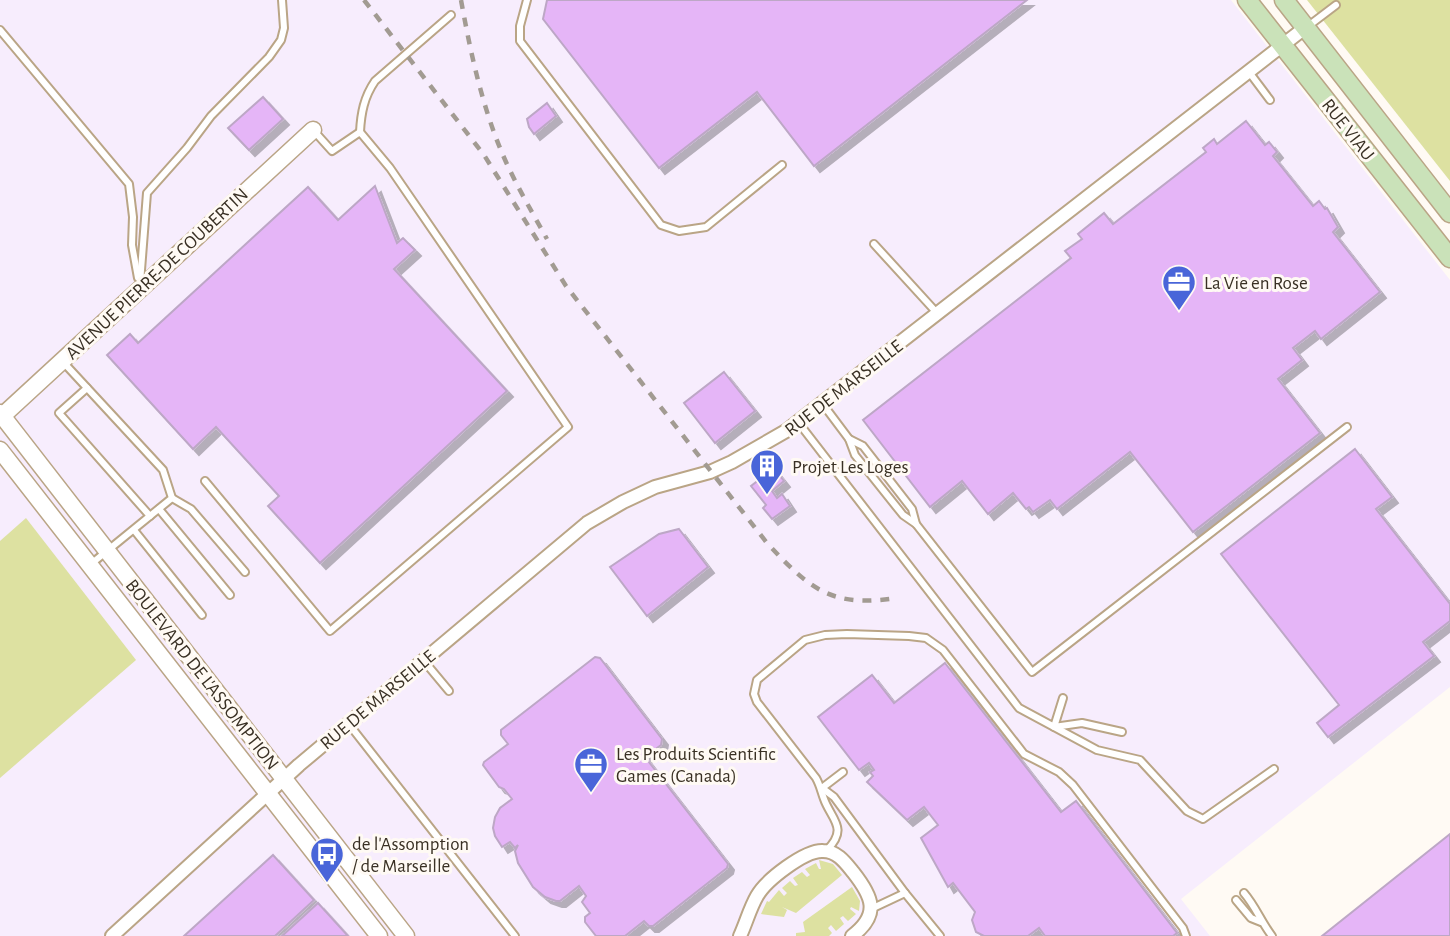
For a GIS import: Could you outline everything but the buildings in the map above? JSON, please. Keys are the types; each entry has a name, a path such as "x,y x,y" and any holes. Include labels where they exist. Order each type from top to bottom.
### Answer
{"main road":[{"name":"RUE VIAU","path":"1247,0 1450,258"},
{"name":"RUE VIAU","path":"1284,0 1450,213"}],"street":[{"name":"RUE DE MARSEILLE","path":"112,936 348,723 572,535 603,512 655,487 710,472 769,443 1306,27"},
{"name":"AVENUE PIERRE-DE COUBERTIN","path":"1,416 313,130"},
{"name":"BOULEVARD DE L'ASSOMPTION","path":"1,416 406,936"},
{"name":"BOULEVARD DE L'ASSOMPTION","path":"0,450 379,936"},
{"path":"740,936 757,896 766,885 803,856 814,851 826,851 842,859 867,890 870,909 866,922 852,936"}],"lane":[{"path":"140,288 147,193 211,116 269,57 281,40 285,16 282,0"},
{"path":"527,0 520,26 520,41 661,225 679,231 706,227 782,164"},
{"path":"1306,27 1336,5"},
{"path":"205,481 330,631 568,427 390,167 360,132 367,93 375,82 451,15"},
{"path":"0,30 129,184 133,217 132,246 140,288"},
{"path":"1250,72 1270,100"},
{"path":"313,130 332,151 360,132"},
{"path":"874,244 937,313"},
{"path":"62,360 163,470 172,498 191,509 245,572"},
{"path":"87,388 59,413 150,516"},
{"path":"821,403 849,439 855,455 903,515 916,524 1032,672 1347,427"},
{"path":"797,422 1019,708 1097,750 1140,760 1187,811 1203,819 1274,769"},
{"path":"849,439 863,446 912,509 916,524"},
{"path":"90,565 172,498"},
{"path":"159,509 230,595"},
{"path":"134,530 202,615"},
{"path":"940,936 834,797 822,789 757,702 754,694 757,680 805,640 847,634 926,638 943,650 1024,754 1059,772 1073,785 1183,928 1186,936"},
{"path":"422,660 449,691"},
{"path":"1054,727 1063,698"},
{"path":"348,723 515,936"},
{"path":"1054,727 1082,723 1122,732"},
{"path":"822,789 843,772"},
{"path":"822,789 824,801 832,811 838,830 835,840 826,851"},
{"path":"870,909 905,893"},
{"path":"1244,893 1259,912 1261,922 1272,936"},
{"path":"1236,900 1251,918 1261,922"}],"shaded area":[{"path":"0,0 1231,0 1450,280 1450,687 1181,899 1210,936 0,936"}],"green space":[{"path":"1307,0 1450,0 1450,181"},
{"path":"26,518 136,660 0,778 0,541"},
{"path":"819,860 833,864 842,875 796,913 782,907 787,910 784,917 761,914 767,901 779,890 784,896 787,893 782,888 790,881 795,886 798,885 793,878 802,872 807,877 810,875 805,869 816,863 821,869"},
{"path":"852,887 860,901 859,911 851,907 856,914 848,921 843,916 840,918 844,924 836,931 831,925 828,928 832,933 829,936 796,936 796,933 805,932 803,922"}],"railway":[{"path":"364,0 484,155 566,286 767,543 796,572 823,592 854,600 896,598"},
{"path":"461,0 484,103 498,143 547,239"}],"place":[{"name":"La Vie en Rose","path":"1179,312"},
{"name":"Projet Les Loges","path":"767,496"},
{"name":"Les Produits Scientific Games (Canada)","path":"591,794"},
{"name":"de l'Assomption / de Marseille","path":"327,884"}]}
